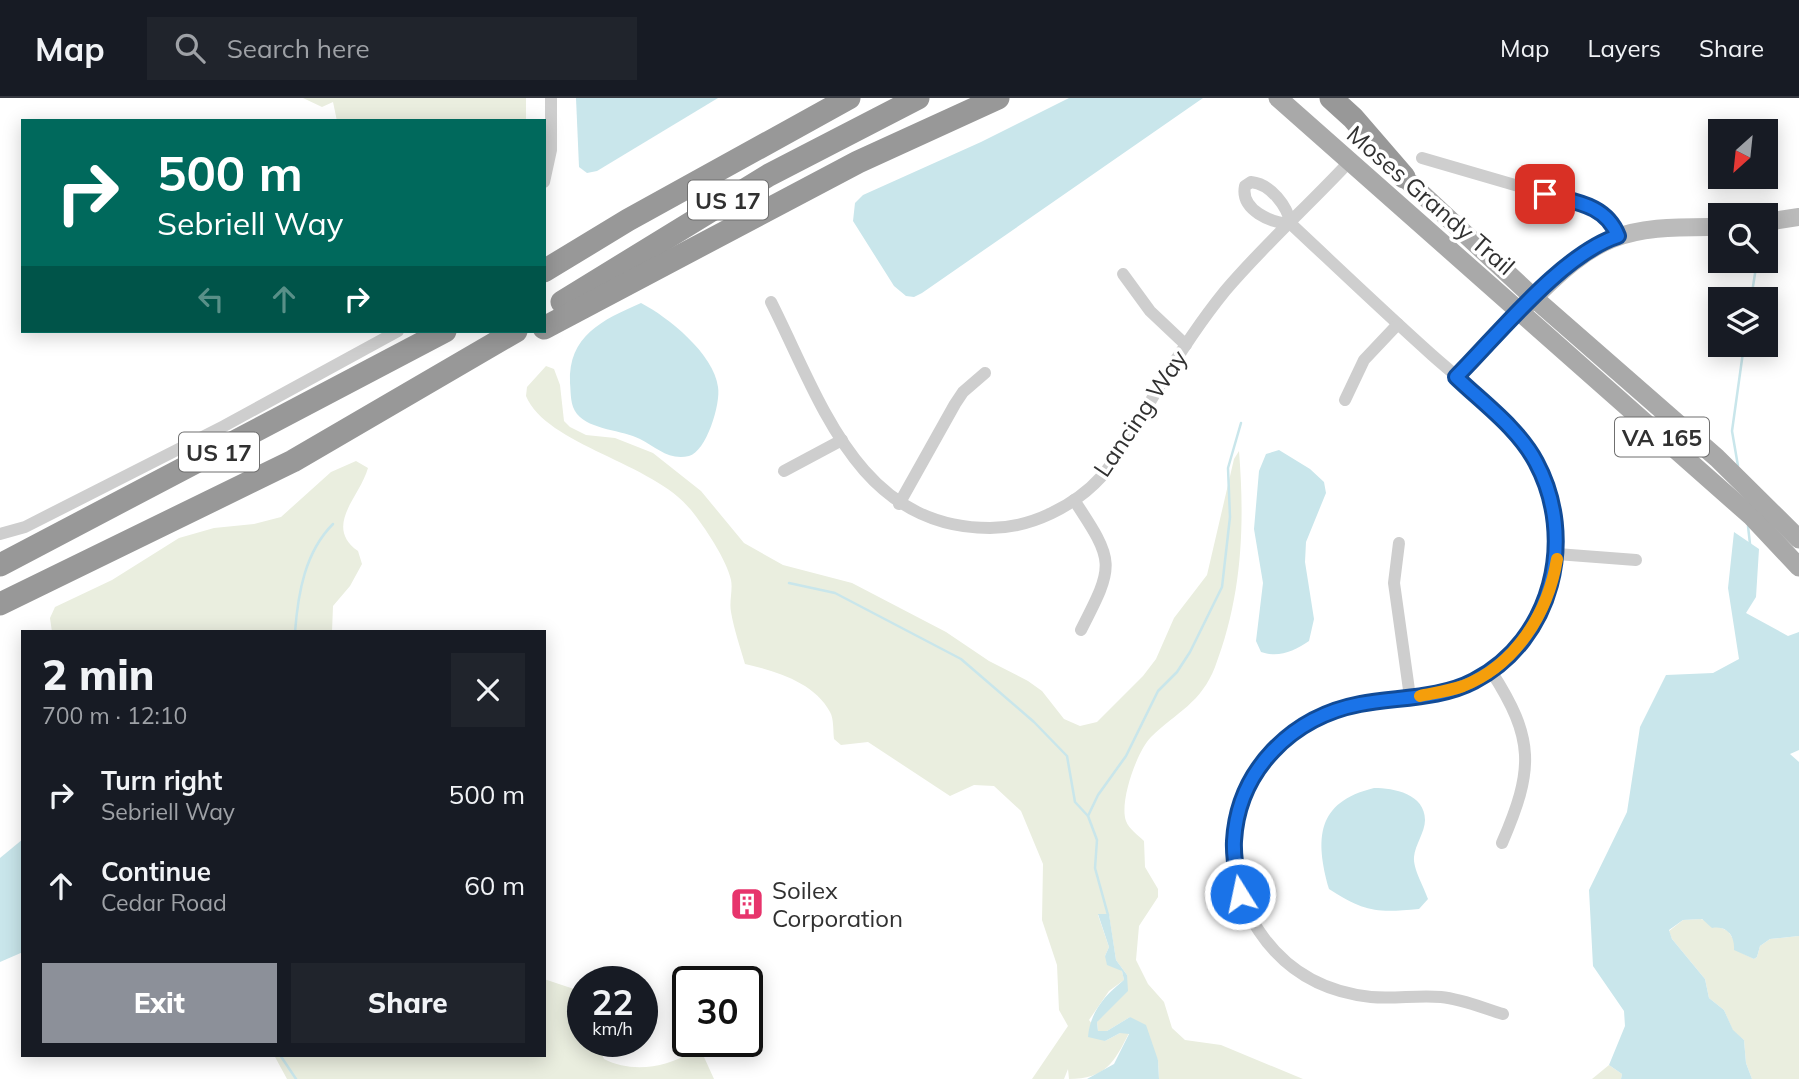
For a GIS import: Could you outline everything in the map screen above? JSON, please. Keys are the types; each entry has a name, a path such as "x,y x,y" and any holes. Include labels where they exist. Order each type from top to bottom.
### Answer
{"highway":[{"path":"628,220 746,140 818,98"},
{"name":"US 17","path":"546,270 628,220 849,98"},
{"name":"US 17","path":"546,312 769,175 918,98"},
{"path":"546,327 858,162 998,98"},
{"path":"1331,98 1353,118 1404,177"},
{"name":"US 17","path":"0,565 440,333"},
{"name":"US 17","path":"0,604 293,461 456,372 513,333"},
{"path":"456,372 535,333"}],"main road":[{"name":"Moses Grandy Trail","path":"1278,98 1349,162 1717,458 1799,539"},
{"name":"Moses Grandy Trail","path":"1318,98 1404,177 1528,304 1752,517 1799,567"}],"street":[{"path":"546,173 551,150 551,98"},
{"path":"1422,158 1597,209 1608,216 1618,236"},
{"name":"Lancing Way","path":"771,302 842,440 868,477 899,504 946,524 996,528 1032,521 1074,500 1109,466 1186,345 1226,290 1349,162"},
{"path":"1778,220 1799,217"},
{"path":"1290,224 1516,435 1535,460 1551,497 1557,554 1554,572 1532,628 1504,662 1492,671 1460,687 1359,704 1318,717 1283,740 1265,759 1244,794 1236,824 1234,859 1240,894 1251,920 1273,950 1291,967 1319,984 1372,997 1441,997 1503,1014"},
{"path":"1456,377 1581,253 1618,236 1650,228 1708,227"},
{"path":"1124,274 1150,311 1186,345"},
{"path":"1345,400 1364,360 1398,324"},
{"path":"0,534 25,527 224,426 394,333"},
{"path":"899,504 955,404 963,392 985,373"},
{"path":"784,471 842,440"},
{"path":"1074,500 1100,539 1107,568 1105,583 1081,630"},
{"path":"1399,543 1394,583 1410,697"},
{"path":"1557,554 1636,560"},
{"path":"1492,671 1515,710 1525,751 1524,786 1502,843"}],"shaded area":[{"path":"303,98 526,98 526,119 337,119 333,102 322,107"},
{"path":"546,366 554,369 560,385 564,421 570,427 586,435 615,438 653,453 701,491 744,543 783,565 852,583 946,632 989,661 1028,681 1042,691 1064,719 1080,726 1097,722 1143,676 1156,659 1174,618 1207,575 1234,459 1239,451 1242,507 1239,561 1224,641 1203,690 1151,737 1140,753 1127,790 1124,813 1126,821 1144,841 1145,867 1158,889 1158,897 1139,926 1136,960 1148,984 1164,1002 1172,1028 1185,1040 1221,1045 1303,1079 1159,1079 1158,1060 1130,1017 1107,1031 1098,1031 1097,1022 1124,980 1109,991 1089,1020 1105,1041 1120,1033 1129,1033 1113,1061 1091,1076 1069,1079 1068,1069 1064,1079 1032,1079 1068,1026 1059,1010 1057,965 1042,920 1043,864 1021,811 994,786 974,785 950,796 868,742 841,745 834,739 830,712 814,693 793,679 745,664 731,612 731,580 720,553 708,534 691,510 674,494 652,479 555,428 537,413 526,396 527,387","holes":["1098,915 1109,915 1116,960 1127,975 1124,980 1122,971 1105,956 1109,947"]},
{"path":"356,461 368,468 344,521 344,532 348,541 358,551 362,564 350,586 333,606 332,630 52,630 50,618 55,607 112,580 179,538 214,528 254,524 281,517 331,472"},
{"path":"1701,919 1728,931 1742,953 1754,959 1760,946 1770,939 1799,936 1799,1079 1752,1079 1746,1063 1744,1040 1733,1031 1724,1010 1709,998 1705,979 1672,939 1669,931 1683,920"},
{"path":"546,980 567,987 567,1057 603,1057 625,1066 648,1067 681,1057 704,1057 714,1079 287,1079 275,1057 546,1057"},
{"path":"1609,1065 1622,1074 1621,1079 1592,1079"}],"water":[{"path":"576,98 718,98 597,171 587,173 579,167"},
{"path":"1069,98 1203,98 922,293 914,297 906,296 894,286 853,221 855,203 863,195 981,142"},
{"path":"641,303 664,317 688,338 715,374 718,395 715,415 701,446 689,456 675,457 633,436 598,427 583,419 573,407 571,367 581,342 601,323"},
{"path":"1279,450 1310,469 1324,482 1326,493 1306,542 1305,562 1314,619 1309,641 1292,650 1274,654 1261,652 1256,641 1263,583 1254,529 1259,471 1266,454"},
{"path":"1734,532 1759,549 1756,597 1746,613 1788,636 1799,632 1799,750 1790,754 1799,762 1799,936 1770,939 1760,946 1754,959 1734,950 1733,940 1726,930 1712,928 1702,919 1683,920 1669,930 1672,939 1705,979 1709,998 1724,1010 1733,1030 1744,1040 1746,1063 1752,1079 1621,1079 1622,1074 1609,1065 1625,1026 1624,1011 1593,966 1589,890 1627,812 1640,727 1666,675 1713,673 1739,659 1728,588"},
{"path":"1374,788 1407,794 1420,804 1424,811 1425,825 1414,862 1428,899 1419,909 1371,909 1329,889 1322,854 1324,825 1341,803 1355,794"},
{"path":"21,841 21,953 0,962 0,858"},
{"path":"1098,914 1109,914 1116,960 1127,975 1128,991 1097,1022 1098,1031 1107,1031 1130,1017 1146,1025 1158,1060 1159,1079 1087,1079 1114,1064 1129,1034 1120,1033 1105,1041 1088,1037 1092,1020 1100,1005 1124,980 1122,971 1107,965 1105,956 1109,947"}],"waterway":[{"path":"1753,287 1755,273"},
{"path":"1738,466 1732,431 1742,357"},
{"path":"1108,915 1095,868 1097,840 1088,816 1098,795 1126,756 1158,691 1177,672 1190,652 1222,587 1230,517 1228,468 1241,423"},
{"path":"295,630 298,603 309,560 323,535 333,524"},
{"path":"1748,526 1750,544"},
{"path":"789,583 835,593 961,659 1034,722 1067,756 1075,802 1088,816"},
{"path":"281,1057 296,1079"}],"slow traffic":[{"path":"1420,696 1460,687 1504,662 1532,628 1543,605 1557,559"}],"place":[{"name":"Soilex Corporation","path":"747,904"}],"route":[{"path":"1240,894 1234,859 1236,824 1240,808 1252,778 1283,740 1318,717 1335,711 1359,704 1416,697 1460,687 1473,681 1504,662 1532,628 1543,605 1557,559 1551,497 1527,448 1503,421 1456,377 1581,253 1618,236 1608,216 1597,209 1545,194"}]}
